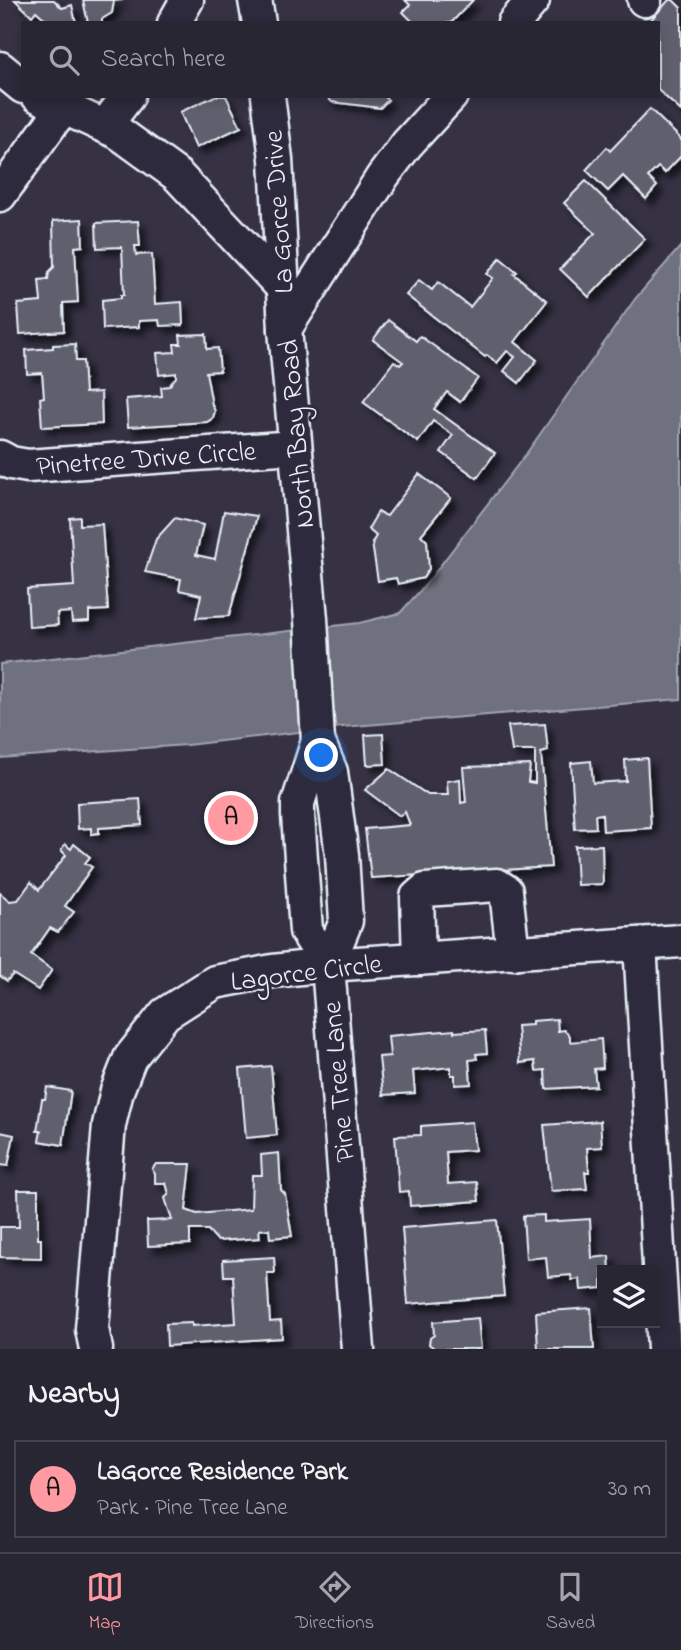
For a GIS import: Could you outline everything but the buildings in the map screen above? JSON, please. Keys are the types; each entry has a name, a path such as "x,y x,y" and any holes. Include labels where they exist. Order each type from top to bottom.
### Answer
{"street":[{"path":"175,21 187,0"},
{"path":"255,0 259,21"},
{"path":"516,21 533,0"},
{"path":"0,68 21,85"},
{"path":"105,126 126,98"},
{"name":"La Gorce Drive","path":"268,98 276,159 285,328"},
{"name":"North Bay Road","path":"318,741 311,619 285,328 383,176 407,144 449,98"},
{"path":"0,195 50,103 105,126 139,146 177,175 283,288"},
{"name":"Pinetree Drive Circle","path":"0,457 11,463 28,466 295,447"},
{"path":"318,741 331,772 342,855 346,921 328,965"},
{"name":"Pine Tree Lane","path":"318,741 298,803 301,859 306,931 328,965 358,1349"},
{"path":"301,859 342,855"},
{"path":"419,959 417,897 425,890 497,885 506,891 513,953"},
{"name":"Lagorce Circle","path":"96,1349 92,1329 109,1125 117,1091 130,1058 165,1014 215,982 273,971 681,942"},
{"path":"640,944 664,1349"}],"water":[{"path":"681,246 681,699 342,727 187,745 0,758 0,664 359,623 400,613 426,584 526,454 635,299"}],"place":[{"name":"LaGorce Residence Park","path":"231,818"}]}
